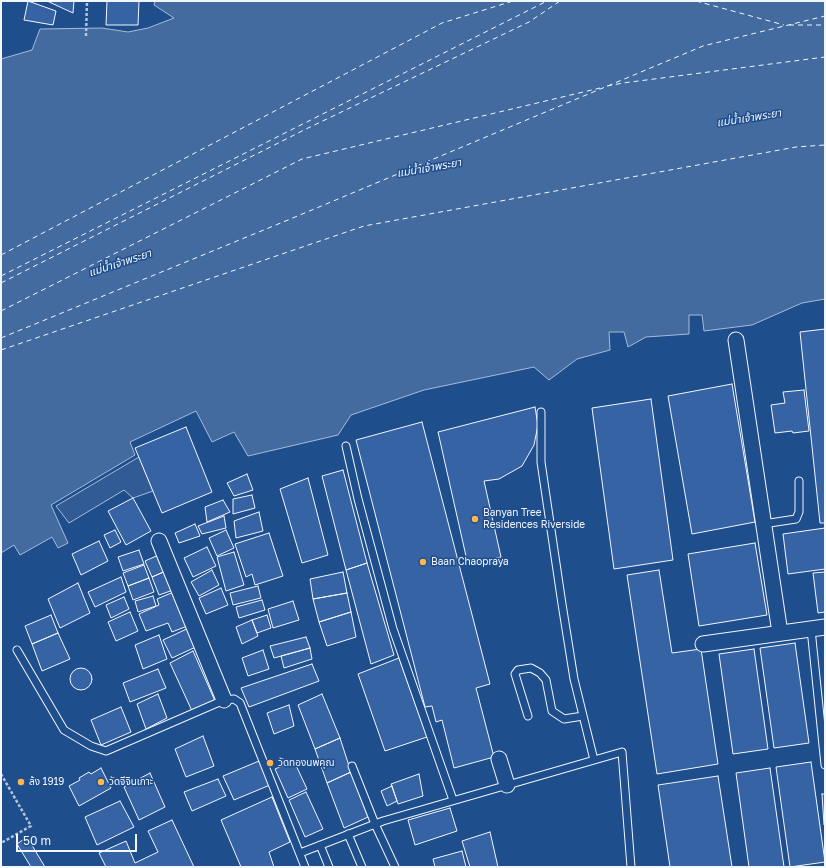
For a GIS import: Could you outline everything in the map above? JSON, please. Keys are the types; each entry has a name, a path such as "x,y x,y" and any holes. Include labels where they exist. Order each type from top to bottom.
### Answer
{"street":[{"path":"736,340 780,633"},
{"path":"159,541 224,700"},
{"path":"703,644 818,628"},
{"path":"500,758 507,785"}],"lane":[{"path":"541,412 541,462 574,679 594,760"},
{"path":"346,446 358,499 393,629 453,800"},
{"path":"764,524 796,519 799,512 799,481"},
{"path":"818,628 825,765"},
{"path":"16,650 64,730 91,746 106,751 224,700 234,699 240,702 305,867"},
{"path":"528,716 515,674 518,670 531,668 540,673 546,680 552,711 564,719 583,716"},
{"path":"300,853 383,821 622,752 631,867"},
{"path":"352,766 394,867"},
{"path":"348,834 362,867"},
{"path":"320,845 329,867"}],"path":[{"path":"86,1 86,36"},
{"path":"1,774 31,826 1,844"},
{"path":"1,785 6,783"}],"shaded area":[{"path":"139,457 153,491 133,498 124,490 69,523 56,506"}],"water":[{"name":"แม่น้ำเจ้าพระยา","path":"155,1 825,1 825,299 802,303 752,325 704,331 702,315 689,315 689,334 646,337 628,347 624,332 609,332 610,350 577,359 549,380 534,367 424,390 351,415 338,435 248,456 234,432 212,442 196,411 130,442 135,455 51,505 68,543 58,548 52,537 20,555 14,545 1,553 1,59 32,50 40,29 102,28 128,32 148,28 174,18 154,5"}],"building":[{"path":"28,1 56,11 53,25 24,20"},
{"path":"47,1 74,1 73,13"},
{"path":"107,1 139,1 138,25 106,25"},
{"path":"825,329 825,523 820,523 800,332"},
{"path":"732,384 755,522 692,534 668,396"},
{"path":"804,390 809,431 775,433 771,405 785,403 783,392"},
{"path":"651,399 673,560 614,569 592,408"},
{"name":"Banyan Tree Residences Riverside","path":"535,407 538,425 534,445 522,466 499,479 484,481 501,557 468,565 438,432"},
{"name":"Baan Chaopraya","path":"422,422 490,684 476,688 494,757 454,768 442,720 436,722 432,706 425,707 356,440"},
{"path":"186,427 212,492 162,513 135,448"},
{"path":"343,470 367,563 346,570 322,476"},
{"path":"247,474 253,490 234,496 227,483"},
{"path":"308,478 328,555 302,563 280,489"},
{"path":"252,495 255,508 233,514 233,499"},
{"path":"133,498 151,531 126,545 108,511"},
{"path":"223,500 230,512 207,522 205,507"},
{"path":"259,512 263,531 236,538 234,521"},
{"path":"224,516 226,528 202,534 198,526"},
{"path":"195,524 200,536 179,543 175,533"},
{"path":"825,528 825,569 788,574 783,534"},
{"path":"115,530 121,542 110,548 104,535"},
{"path":"226,530 234,548 217,556 209,538"},
{"path":"269,533 283,576 255,585 252,574 246,577 235,544"},
{"path":"99,541 108,561 81,575 72,554"},
{"path":"755,543 767,615 699,626 688,554"},
{"path":"207,547 216,566 193,577 184,558"},
{"path":"139,550 144,564 123,571 118,557"},
{"path":"234,552 244,585 226,591 217,557"},
{"path":"161,554 168,570 152,577 145,561"},
{"path":"367,563 394,655 371,664 346,570"},
{"path":"144,565 149,578 128,586 123,573"},
{"path":"168,570 176,589 159,595 152,577"},
{"path":"212,570 219,585 199,596 191,582"},
{"path":"659,570 672,653 701,649 718,764 657,774 627,575"},
{"path":"343,572 347,593 313,599 310,579"},
{"path":"825,572 825,612 818,613 813,573"},
{"path":"121,577 126,592 95,607 88,592"},
{"path":"149,578 154,592 133,600 128,586"},
{"path":"78,583 90,613 60,628 48,599"},
{"path":"258,586 261,598 233,605 230,593"},
{"path":"221,588 228,605 206,614 199,598"},
{"path":"176,591 190,625 172,632 168,623 146,631 139,614 159,605 157,599"},
{"path":"347,593 351,612 319,622 313,599"},
{"path":"153,596 156,606 138,612 135,601"},
{"path":"124,597 129,609 111,618 106,605"},
{"path":"262,600 265,610 239,618 236,607"},
{"path":"293,601 299,620 273,628 268,609"},
{"path":"130,612 138,631 116,641 108,622"},
{"path":"351,612 356,637 327,646 319,622"},
{"path":"51,615 58,633 32,644 25,626"},
{"path":"267,615 271,628 257,633 252,620"},
{"path":"252,620 258,636 242,644 236,627"},
{"path":"191,627 200,645 172,658 163,640"},
{"path":"58,633 70,659 42,671 32,644"},
{"path":"159,635 167,659 143,669 135,645"},
{"path":"306,637 310,648 274,658 270,646"},
{"path":"795,643 809,743 774,748 760,648"},
{"path":"310,648 312,659 284,668 281,656"},
{"path":"754,649 768,749 733,754 719,654"},
{"path":"263,650 269,669 248,676 242,658"},
{"path":"193,651 215,701 192,711 170,663"},
{"path":"399,658 427,737 385,751 358,674"},
{"path":"312,664 319,681 249,707 241,688"},
{"path":"77,668 85,668 92,675 92,683 85,690 77,690 70,683 70,675"},
{"path":"158,669 166,688 130,702 123,683"},
{"path":"158,694 167,718 146,729 137,704"},
{"path":"322,694 340,738 315,749 298,705"},
{"path":"289,705 294,726 274,734 267,713"},
{"path":"121,707 131,732 101,745 91,720"},
{"path":"203,736 214,766 186,777 175,749"},
{"path":"340,738 351,772 327,783 315,749"},
{"path":"259,761 270,785 234,800 223,776"},
{"path":"294,761 307,789 288,798 275,769"},
{"path":"811,762 825,862 790,867 776,767"},
{"path":"101,768 111,788 79,806 69,786 80,780 79,778 89,772 91,774"},
{"path":"770,768 784,867 749,867 736,773"},
{"path":"351,772 368,817 344,828 327,783"},
{"path":"150,773 165,807 139,820 124,787"},
{"path":"419,774 423,796 398,804 391,784"},
{"path":"718,776 732,867 670,867 658,785"},
{"path":"218,779 226,796 192,811 184,792"},
{"path":"392,786 397,801 387,806 381,791"},
{"path":"306,792 323,829 305,837 289,800"},
{"path":"822,794 825,794 825,825 824,825"},
{"path":"272,797 290,842 269,852 274,867 241,867 221,820"},
{"path":"120,801 134,827 97,845 85,817"},
{"path":"450,808 457,831 415,845 408,820"},
{"path":"172,820 194,867 106,867 99,853 126,841 135,863 158,852 148,831"},
{"path":"490,832 498,867 470,867 462,841"},
{"path":"27,837 45,867 31,867 17,844"},
{"path":"462,851 466,867 435,867 433,859"}],"ferry route":[{"path":"1,255 442,23 513,1"},
{"path":"1,276 547,1"},
{"path":"1,283 306,129 529,22 560,1"},
{"path":"696,1 784,25"},
{"path":"1,338 288,220 703,46 825,16"},
{"path":"789,25 825,25"},
{"path":"607,86 825,57"},
{"path":"1,311 302,159 600,88"},
{"path":"1,350 364,226 796,147 825,145"}],"place":[{"name":"Banyan Tree Residences Riverside","path":"475,519"},
{"name":"Baan Chaopraya","path":"423,562"},
{"name":"วัดทองนพคุณ","path":"270,763"},
{"name":"ล้ง 1919","path":"21,782"},
{"name":"วัดจีจินเกาะ","path":"101,782"}]}
